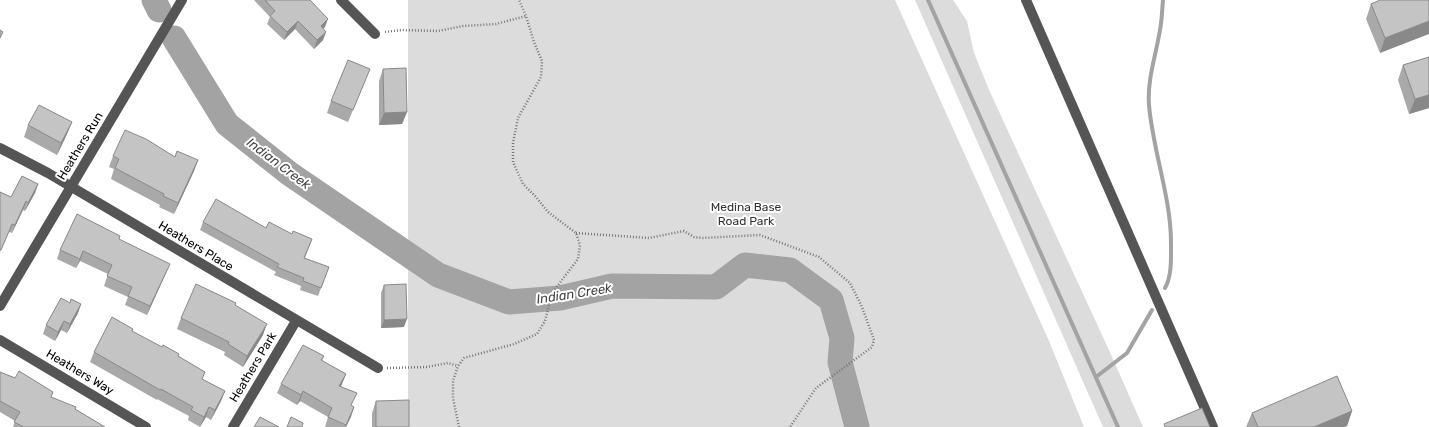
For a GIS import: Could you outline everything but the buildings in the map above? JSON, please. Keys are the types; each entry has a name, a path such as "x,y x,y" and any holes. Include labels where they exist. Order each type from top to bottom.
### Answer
{"street":[{"name":"Heathers Run","path":"0,306 182,0"},
{"path":"341,0 375,34"},
{"path":"1026,0 1213,427"},
{"name":"Heathers Place","path":"0,148 71,187 378,368"},
{"name":"Heathers Park","path":"233,427 296,321"},
{"name":"Heathers Way","path":"0,340 146,427"}],"path":[{"path":"519,0 542,61 541,77 518,118 513,142 513,162 523,184 548,212 576,233 649,238 684,231 694,237 703,238 760,235 807,251 827,263 833,271 850,284 862,307 874,340 872,347 816,388 790,427"},
{"path":"375,34 401,30 438,32 463,26 496,24 526,16"},
{"path":"459,427 454,398 453,381 458,366 464,358 514,344 537,334 545,321 552,293 578,259 580,245 576,233"},
{"path":"378,368 427,367 448,363 458,366"}],"green space":[{"name":"Medina Base Road Park","path":"408,0 895,0 1049,341 1084,427 408,427"},
{"path":"915,0 953,0 967,21 974,53 990,92 1143,427 1103,427"}],"waterway":[{"name":"Indian Creek","path":"154,0 159,10"},
{"path":"928,0 1118,427"},
{"path":"1163,0 1161,26 1149,86 1149,105 1170,226 1171,266 1169,278 1165,288"},
{"name":"Indian Creek","path":"174,38 227,124 290,174 438,275 509,302 560,298 612,286 716,287 745,265 790,270 831,300 842,338 840,362 857,427"},
{"path":"1096,377 1127,353 1152,310"}]}
